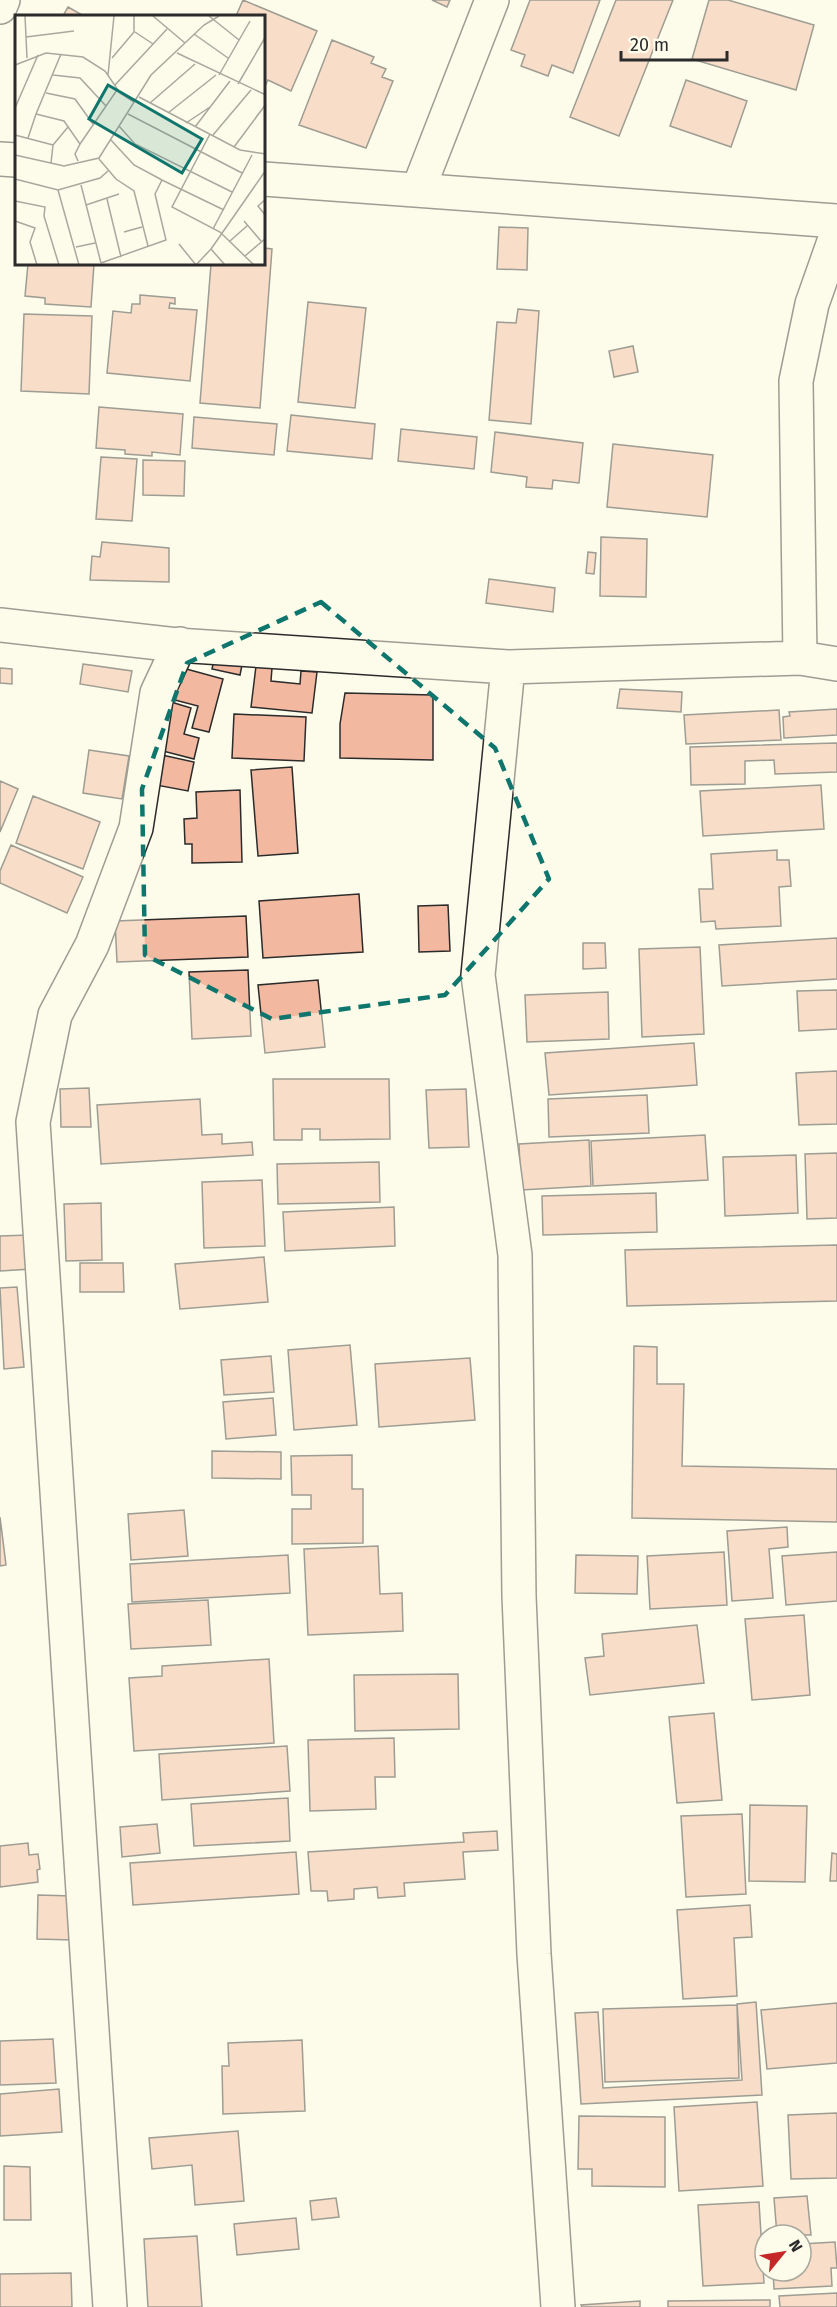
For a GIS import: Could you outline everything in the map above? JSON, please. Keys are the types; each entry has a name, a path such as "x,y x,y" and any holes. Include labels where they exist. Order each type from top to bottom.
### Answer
{"street":[{"path":"0,7 3,0"},
{"path":"418,190 492,0"},
{"path":"0,159 15,160"},
{"path":"266,179 837,221"},
{"path":"800,658 796,381 812,304 837,233"},
{"path":"0,624 180,644 508,667 800,658 837,664"},
{"path":"110,2307 33,1122 55,1015 92,945 136,828 157,693 180,644"},
{"path":"508,667 478,975 514,1255 522,1667 534,1954 558,2307"}],"highlighted area":[{"path":"321,602 495,748 549,879 445,995 272,1019 145,955 142,789 187,663"}],"building":[{"path":"243,0 317,31 291,91 268,80 266,84 266,15 236,15"},
{"path":"432,0 450,0 447,7"},
{"path":"530,0 600,0 573,73 552,65 548,76 521,66 525,55 511,50"},
{"path":"616,0 673,0 619,136 570,117"},
{"path":"709,0 728,0 814,25 796,90 692,59"},
{"path":"68,7 82,15 64,15"},
{"path":"332,40 374,57 371,63 386,69 382,77 393,81 366,148 299,125"},
{"path":"686,80 747,101 731,147 670,126"},
{"path":"499,227 528,228 527,270 497,269"},
{"path":"266,248 272,249 260,408 200,403 211,266 266,266"},
{"path":"28,266 94,266 91,307 45,304 45,298 25,296"},
{"path":"140,295 175,298 175,304 170,303 169,308 197,310 190,381 107,373 113,311 131,313 132,304 140,304"},
{"path":"308,302 366,308 355,408 298,402"},
{"path":"518,309 539,311 531,424 489,420 497,322 516,323"},
{"path":"24,314 92,316 89,394 21,391"},
{"path":"633,346 638,372 614,377 609,351"},
{"path":"99,407 183,414 180,455 152,452 152,456 125,454 125,450 96,448"},
{"path":"291,415 375,424 372,459 287,451"},
{"path":"194,417 277,424 274,455 192,448"},
{"path":"401,429 477,437 474,469 398,461"},
{"path":"495,432 583,443 579,483 553,480 552,489 526,487 527,477 491,472"},
{"path":"613,444 713,455 707,517 607,507"},
{"path":"101,457 137,459 132,521 96,519"},
{"path":"143,460 185,461 184,496 143,495"},
{"path":"601,537 647,539 646,597 600,596"},
{"path":"102,542 169,548 169,582 90,580 92,556 100,557"},
{"path":"588,552 596,553 594,574 586,573"},
{"path":"489,579 555,588 553,612 486,603"},
{"path":"215,655 243,660 240,675 212,669"},
{"path":"83,664 132,671 128,692 80,684"},
{"path":"256,666 272,668 271,681 300,684 301,671 317,672 312,713 251,707"},
{"path":"179,667 223,679 209,732 192,728 198,706 171,699"},
{"path":"0,668 12,669 12,684 0,683"},
{"path":"620,689 682,692 681,712 617,708"},
{"path":"345,693 433,695 433,760 340,758 340,724"},
{"path":"171,702 191,708 184,734 199,738 194,759 159,750"},
{"path":"837,709 837,735 784,738 783,717 790,716 789,712"},
{"path":"779,710 781,740 686,744 684,715"},
{"path":"234,714 306,717 304,761 232,758"},
{"path":"837,743 837,772 775,774 774,760 745,761 745,784 691,785 690,747"},
{"path":"89,750 129,756 122,799 83,793"},
{"path":"162,755 194,762 188,791 156,785"},
{"path":"292,767 298,853 258,856 251,770"},
{"path":"0,781 18,789 0,832"},
{"path":"821,785 824,829 703,836 700,791"},
{"path":"240,790 242,862 192,863 192,844 185,844 184,819 197,818 196,792"},
{"path":"33,796 100,822 83,869 16,843"},
{"path":"11,845 83,877 67,913 0,883 0,871"},
{"path":"777,850 777,860 789,860 791,886 779,887 781,926 716,929 715,921 701,922 699,889 713,889 711,854"},
{"path":"359,894 363,952 263,958 259,901"},
{"path":"448,905 450,951 419,952 418,906"},
{"path":"246,916 248,957 117,962 115,921"},
{"path":"837,938 837,979 722,986 719,945"},
{"path":"583,943 605,943 606,968 583,969"},
{"path":"700,947 704,1034 642,1037 639,949"},
{"path":"248,970 251,1036 192,1039 189,972"},
{"path":"318,980 325,1047 265,1053 258,985"},
{"path":"837,990 837,1029 799,1031 797,991"},
{"path":"608,992 609,1039 527,1042 525,995"},
{"path":"694,1043 697,1085 549,1095 545,1053"},
{"path":"837,1071 837,1124 799,1125 796,1073"},
{"path":"273,1079 389,1079 390,1139 320,1140 320,1129 302,1129 302,1140 274,1140"},
{"path":"89,1088 91,1127 61,1127 60,1089"},
{"path":"466,1089 469,1147 429,1148 426,1090"},
{"path":"647,1095 649,1133 549,1137 548,1099"},
{"path":"200,1099 202,1135 222,1134 222,1144 252,1142 253,1155 101,1164 97,1105"},
{"path":"705,1135 708,1180 593,1186 591,1141"},
{"path":"589,1140 591,1186 521,1190 519,1144"},
{"path":"837,1153 837,1218 807,1219 805,1154"},
{"path":"796,1155 798,1213 725,1216 723,1157"},
{"path":"379,1162 380,1202 278,1204 277,1164"},
{"path":"262,1180 265,1246 204,1248 202,1182"},
{"path":"656,1193 657,1232 543,1235 542,1196"},
{"path":"101,1203 102,1260 66,1261 64,1204"},
{"path":"394,1207 395,1246 285,1251 283,1212"},
{"path":"29,1235 32,1269 0,1271 0,1236"},
{"path":"837,1245 837,1301 627,1306 625,1250"},
{"path":"264,1257 268,1302 180,1309 175,1264"},
{"path":"80,1263 123,1263 124,1292 80,1292"},
{"path":"17,1287 24,1367 4,1369 0,1288"},
{"path":"350,1345 357,1425 294,1430 288,1350"},
{"path":"634,1346 657,1347 657,1384 684,1384 682,1466 837,1469 837,1522 632,1518"},
{"path":"271,1356 274,1392 224,1395 221,1360"},
{"path":"470,1358 475,1420 379,1427 375,1364"},
{"path":"273,1398 276,1435 226,1439 223,1402"},
{"path":"212,1451 281,1452 281,1479 212,1478"},
{"path":"352,1455 352,1489 363,1489 363,1543 292,1544 292,1509 311,1509 311,1495 292,1495 291,1456"},
{"path":"184,1510 188,1556 131,1560 128,1514"},
{"path":"0,1517 6,1565 0,1566"},
{"path":"787,1527 788,1547 769,1549 773,1598 732,1601 727,1531"},
{"path":"378,1546 380,1594 402,1593 403,1631 308,1635 304,1549"},
{"path":"724,1552 727,1605 650,1609 647,1556"},
{"path":"837,1552 837,1601 786,1605 782,1556"},
{"path":"288,1555 290,1593 132,1602 130,1564"},
{"path":"576,1555 638,1556 637,1594 575,1593"},
{"path":"208,1600 211,1645 131,1649 128,1604"},
{"path":"804,1615 810,1695 752,1700 745,1619"},
{"path":"697,1625 704,1683 590,1695 585,1658 604,1656 602,1634"},
{"path":"269,1659 274,1743 134,1751 129,1678 162,1676 162,1666"},
{"path":"458,1674 459,1729 355,1731 354,1675"},
{"path":"714,1713 722,1800 677,1803 669,1717"},
{"path":"394,1738 395,1777 375,1777 376,1809 310,1811 308,1740"},
{"path":"287,1746 290,1791 162,1800 159,1754"},
{"path":"288,1798 290,1841 194,1846 191,1804"},
{"path":"750,1805 807,1806 805,1882 749,1881"},
{"path":"742,1814 746,1894 686,1897 681,1816"},
{"path":"157,1824 160,1853 122,1857 120,1827"},
{"path":"497,1831 498,1850 463,1852 465,1879 404,1883 405,1896 378,1898 377,1887 354,1889 354,1899 328,1901 327,1891 311,1891 308,1852 464,1842 463,1833"},
{"path":"28,1843 29,1855 38,1854 40,1869 37,1870 38,1882 0,1887 0,1846"},
{"path":"296,1852 299,1894 133,1905 130,1863"},
{"path":"832,1853 837,1854 837,1881 830,1881"},
{"path":"38,1895 73,1896 73,1940 37,1939"},
{"path":"750,1905 752,1937 734,1938 737,1996 683,1999 677,1910"},
{"path":"756,2002 762,2095 581,2104 575,2013 598,2012 603,2088 742,2080 737,2004"},
{"path":"837,2003 837,2063 767,2069 761,2010"},
{"path":"737,2005 739,2078 605,2082 603,2009"},
{"path":"53,2039 56,2083 0,2085 0,2041"},
{"path":"302,2040 305,2111 223,2114 222,2066 229,2066 228,2043"},
{"path":"59,2089 62,2132 0,2136 0,2094"},
{"path":"757,2102 763,2186 679,2191 674,2107"},
{"path":"837,2113 837,2178 791,2179 788,2115"},
{"path":"579,2116 665,2117 665,2187 592,2186 592,2169 578,2169"},
{"path":"238,2131 244,2201 195,2205 192,2165 152,2169 149,2138"},
{"path":"4,2166 30,2167 31,2220 4,2220"},
{"path":"807,2196 810,2223 776,2223 774,2198"},
{"path":"336,2198 339,2217 312,2220 310,2201"},
{"path":"759,2202 760,2223 753,2223 753,2283 764,2283 703,2286 698,2205"},
{"path":"296,2218 299,2249 237,2255 234,2224"},
{"path":"197,2236 202,2307 148,2307 144,2239"},
{"path":"835,2242 837,2268 831,2268 832,2286 774,2289 774,2283 813,2283 813,2243"},
{"path":"71,2273 72,2307 0,2307 0,2274"},
{"path":"837,2293 837,2307 780,2307 779,2296"},
{"path":"770,2300 770,2307 668,2307 668,2301"},
{"path":"640,2301 640,2307 582,2307 581,2305"}]}
